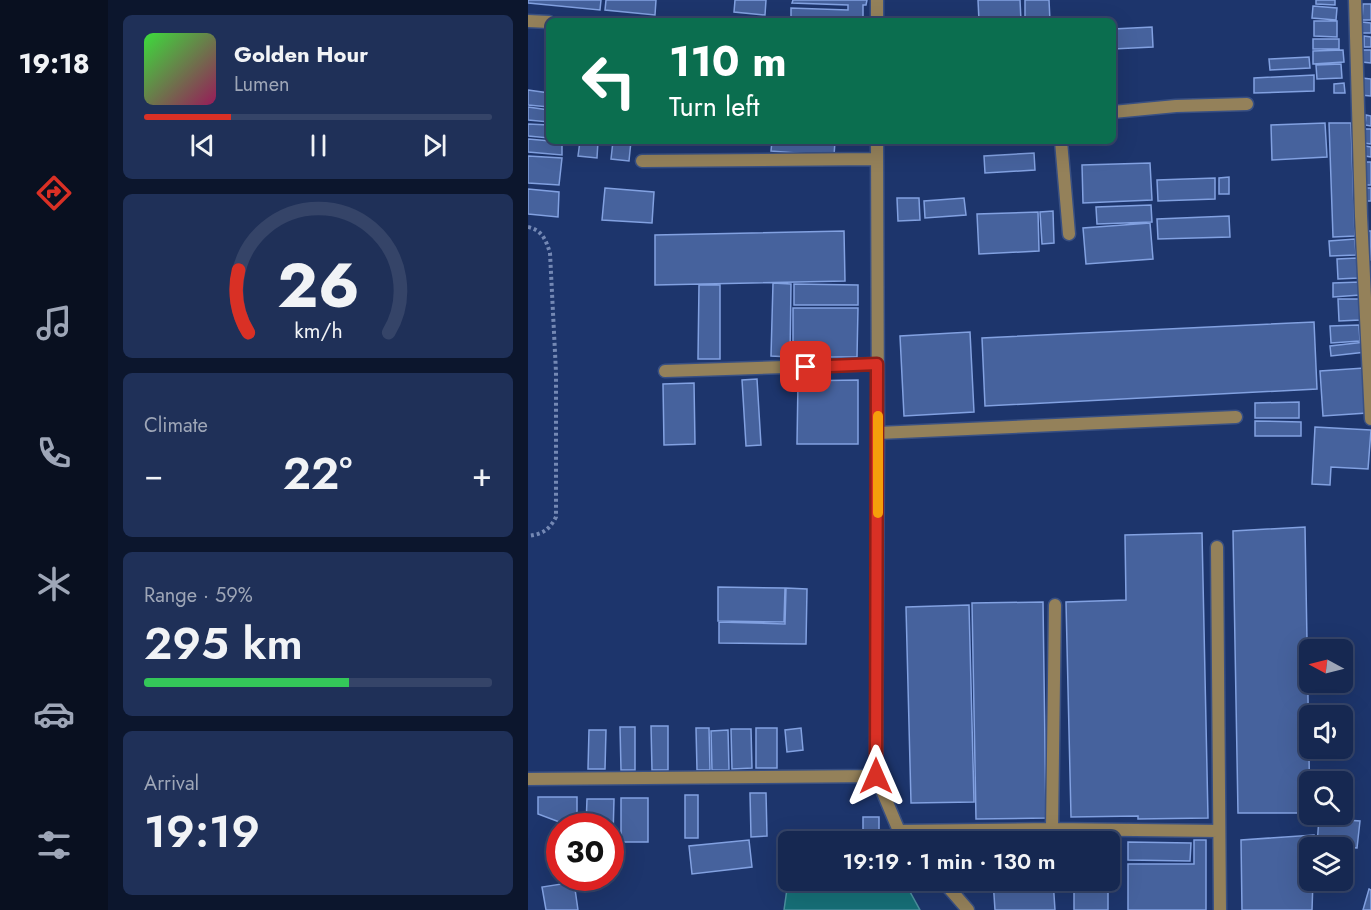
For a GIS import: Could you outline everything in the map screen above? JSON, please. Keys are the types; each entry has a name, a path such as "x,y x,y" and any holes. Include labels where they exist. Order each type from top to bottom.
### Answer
{"street":[{"path":"877,0 877,18"},
{"path":"1355,0 1371,419"},
{"path":"528,21 546,22"},
{"path":"1358,101 1371,101"},
{"path":"1116,112 1176,106 1247,104"},
{"path":"877,144 876,776 899,831 1052,829 1219,831"},
{"path":"1061,144 1070,234"},
{"path":"642,161 876,159"},
{"path":"665,372 877,364"},
{"path":"878,433 1236,417"},
{"path":"1217,547 1220,910"},
{"path":"1052,829 1055,605"},
{"path":"528,779 876,776"},
{"path":"952,891 968,910"}],"path":[{"path":"528,227 536,229 546,239 550,253 557,405 556,517 550,528 540,535 528,536"}],"shaded area":[{"path":"787,891 910,891 920,910 784,910"}],"building":[{"path":"528,0 601,0 600,10 528,3"},
{"path":"606,0 656,0 655,15 605,10"},
{"path":"735,0 766,0 765,15 734,12"},
{"path":"793,0 867,0 866,5 863,5 863,18 791,18 791,8 848,10 848,5 792,3"},
{"path":"978,0 1020,0 1021,18 979,18"},
{"path":"1025,0 1049,0 1050,18 1025,18"},
{"path":"1316,0 1335,0 1335,5 1316,4"},
{"path":"1363,4 1371,4 1371,20 1362,20"},
{"path":"1313,6 1337,8 1336,20 1312,18"},
{"path":"1314,21 1337,21 1337,37 1314,36"},
{"path":"1362,22 1371,23 1371,33 1362,33"},
{"path":"1152,27 1153,47 1116,49 1116,29"},
{"path":"1364,36 1371,37 1371,47 1364,47"},
{"path":"1313,39 1339,39 1339,49 1313,49"},
{"path":"1343,50 1344,62 1313,64 1313,51"},
{"path":"1362,50 1371,50 1371,63 1362,62"},
{"path":"1309,57 1310,68 1270,70 1269,59"},
{"path":"1341,64 1342,78 1317,79 1316,65"},
{"path":"1314,75 1314,91 1254,93 1254,78"},
{"path":"1362,78 1371,79 1371,96 1360,95"},
{"path":"1344,83 1345,93 1334,93 1334,84"},
{"path":"528,90 546,93 546,107 528,105"},
{"path":"528,107 546,110 546,122 528,120"},
{"path":"1366,115 1371,116 1371,126 1365,125"},
{"path":"1325,123 1327,157 1272,160 1271,125"},
{"path":"1329,123 1351,123 1355,236 1333,237"},
{"path":"528,124 546,125 546,138 528,136"},
{"path":"1364,129 1371,129 1371,144 1364,143"},
{"path":"528,139 546,141 546,144 562,144 562,155 528,152"},
{"path":"580,144 598,144 597,158 578,156"},
{"path":"613,144 631,144 629,161 611,159"},
{"path":"772,144 835,144 834,156 771,151"},
{"path":"1365,146 1371,147 1371,157 1365,156"},
{"path":"1034,153 1035,170 985,173 984,156"},
{"path":"528,156 562,158 559,185 528,183"},
{"path":"1366,162 1371,162 1371,185 1366,185"},
{"path":"1150,163 1152,200 1083,203 1082,165"},
{"path":"1229,177 1229,194 1219,194 1219,178"},
{"path":"1215,178 1215,199 1158,201 1157,180"},
{"path":"605,188 654,192 652,223 602,220"},
{"path":"1365,188 1371,188 1371,201 1365,201"},
{"path":"528,189 559,192 558,217 528,214"},
{"path":"897,198 919,198 920,220 898,221"},
{"path":"964,198 966,215 925,218 924,201"},
{"path":"1151,205 1152,222 1097,224 1096,207"},
{"path":"1053,211 1054,243 1042,244 1040,212"},
{"path":"1038,212 1039,251 979,254 977,214"},
{"path":"1229,216 1230,237 1158,239 1157,219"},
{"path":"1150,223 1153,259 1086,264 1083,228"},
{"path":"844,231 845,281 655,285 655,235"},
{"path":"1366,231 1371,231 1371,260 1367,260"},
{"path":"1355,239 1356,255 1330,256 1329,241"},
{"path":"1357,258 1358,278 1338,279 1337,259"},
{"path":"1360,282 1360,295 1333,297 1333,283"},
{"path":"773,283 791,284 790,357 771,356"},
{"path":"794,284 858,285 858,305 794,305"},
{"path":"699,285 720,285 720,359 698,359"},
{"path":"1338,299 1359,299 1360,320 1339,321"},
{"path":"793,308 858,308 857,357 793,357"},
{"path":"1314,322 1317,389 985,406 982,338"},
{"path":"1359,325 1360,341 1331,343 1330,326"},
{"path":"970,332 974,412 904,416 900,336"},
{"path":"1365,342 1366,352 1331,356 1330,346"},
{"path":"1364,368 1367,413 1323,416 1320,371"},
{"path":"757,379 761,445 746,446 742,380"},
{"path":"858,380 858,444 797,444 798,381"},
{"path":"694,383 695,444 664,445 663,384"},
{"path":"1299,402 1299,418 1255,418 1255,403"},
{"path":"1255,421 1301,422 1301,436 1255,436"},
{"path":"1315,427 1371,430 1368,469 1331,467 1330,485 1312,484"},
{"path":"1305,527 1307,639 1299,639 1299,693 1308,693 1308,705 1299,705 1299,759 1309,759 1309,771 1299,771 1299,813 1238,813 1233,531"},
{"path":"1202,533 1208,818 1071,817 1066,602 1126,600 1125,535"},
{"path":"718,587 785,588 784,622 718,621"},
{"path":"786,588 807,589 806,644 719,643 719,622 785,624"},
{"path":"1043,602 1046,818 976,819 972,603"},
{"path":"969,605 974,802 911,803 906,607"},
{"path":"651,726 668,726 668,770 652,770"},
{"path":"620,727 635,727 635,770 621,770"},
{"path":"696,728 709,728 710,770 697,770"},
{"path":"756,728 777,728 777,768 756,768"},
{"path":"801,728 803,750 787,752 785,730"},
{"path":"731,729 751,729 752,768 732,769"},
{"path":"589,730 606,730 605,769 588,769"},
{"path":"728,730 729,770 712,770 711,731"},
{"path":"750,793 766,793 767,836 751,837"},
{"path":"685,795 698,795 698,838 685,838"},
{"path":"538,797 577,797 577,813 546,813 546,817 538,814"},
{"path":"621,798 648,798 648,842 624,842 624,813 621,813"},
{"path":"587,799 614,799 614,813 586,813"},
{"path":"863,817 879,817 879,830 863,831"},
{"path":"1353,820 1360,821 1357,848 1353,848 1353,837 1318,837 1318,825 1353,825"},
{"path":"1314,835 1314,837 1299,837 1299,891 1313,891 1312,910 1242,910 1241,840"},
{"path":"749,840 752,867 692,874 689,846"},
{"path":"1194,840 1206,840 1206,910 1128,910 1128,864 1194,864"},
{"path":"1128,842 1191,843 1190,861 1128,860"},
{"path":"546,886 546,891 575,891 578,910 546,910 542,887"},
{"path":"1369,889 1371,890 1371,910 1363,910"},
{"path":"994,891 1054,891 1055,910 995,910"},
{"path":"1074,891 1108,891 1108,910 1074,910"}],"slow traffic":[{"path":"878,416 878,513"}],"route":[{"path":"806,367 877,364 876,776"}]}
